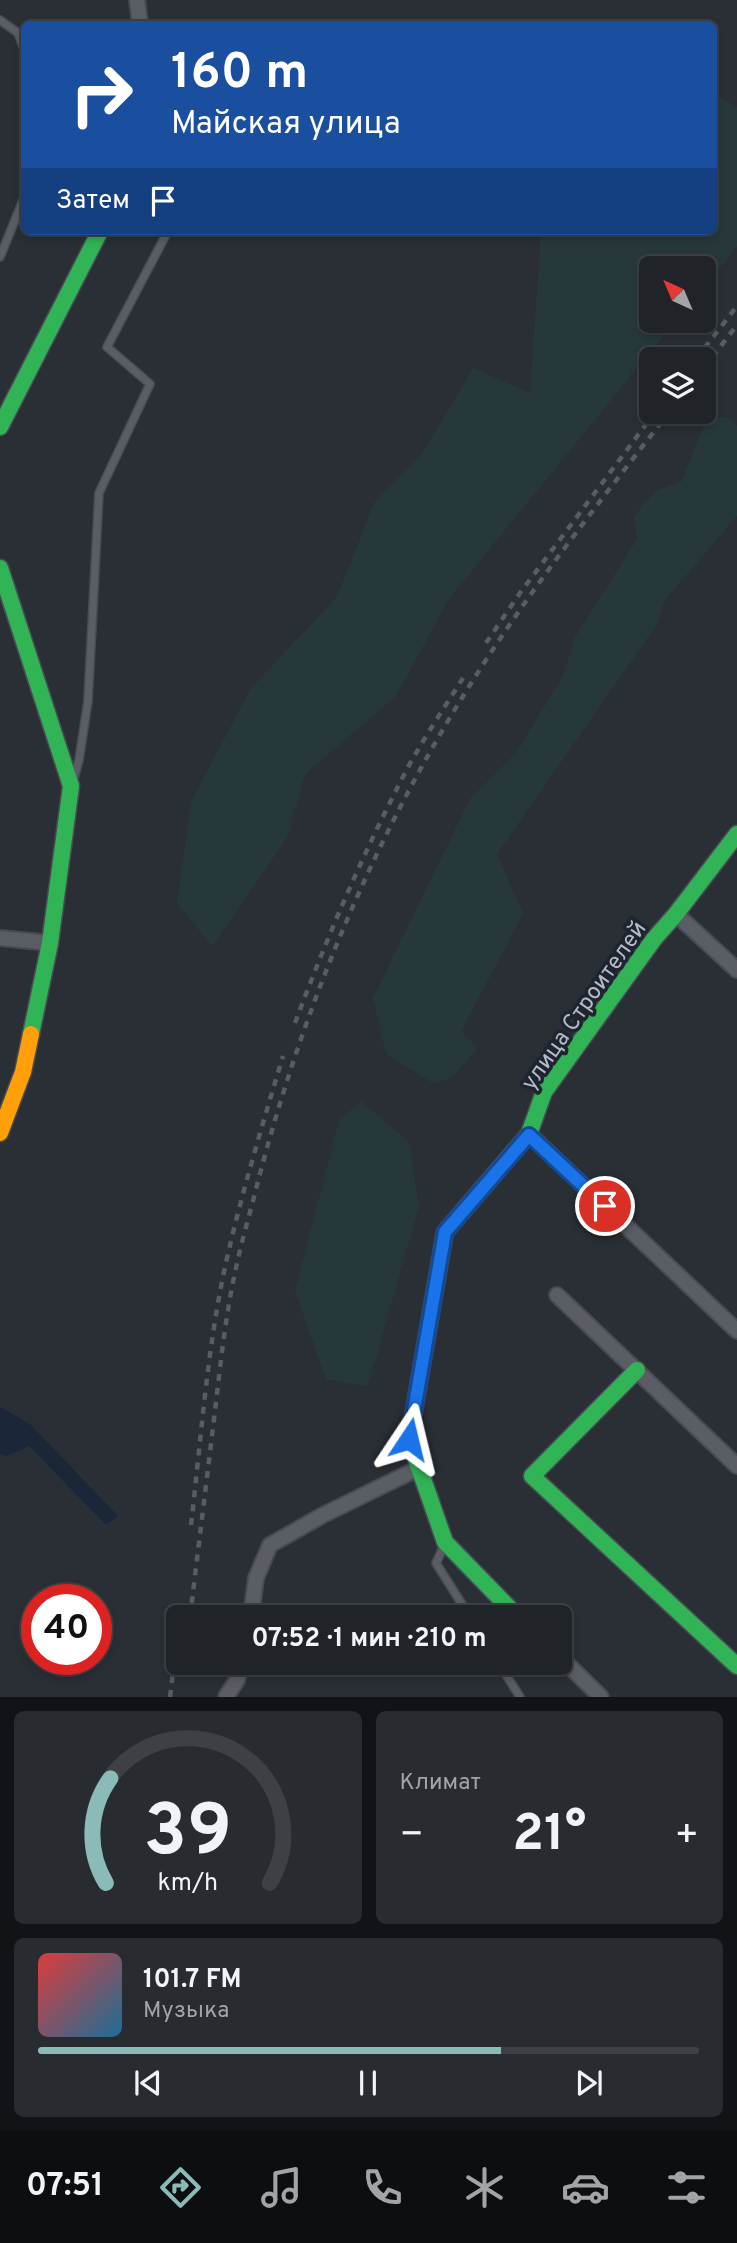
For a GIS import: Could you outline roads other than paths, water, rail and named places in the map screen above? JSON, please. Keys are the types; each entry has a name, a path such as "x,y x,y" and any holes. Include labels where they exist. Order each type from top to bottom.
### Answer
{"street":[{"path":"137,0 140,21"},
{"path":"0,427 98,235"},
{"path":"0,568 71,786 50,943 23,1072 0,1133"},
{"name":"улица Строителей","path":"506,1605 445,1542 409,1439 445,1232 529,1135 544,1092 654,939 737,834"},
{"path":"676,914 737,970"},
{"path":"0,938 50,943"},
{"path":"529,1135 737,1331"},
{"path":"557,1295 737,1466"},
{"path":"638,1370 532,1476 737,1666"},
{"path":"253,1605 256,1578 270,1545 323,1515 419,1468"},
{"path":"572,1669 601,1697"},
{"path":"226,1697 238,1675"}],"lane":[{"path":"0,20 18,33 21,41"},
{"path":"0,257 21,205"},
{"path":"71,786 79,760 88,701 99,493 150,384 107,347 166,235"},
{"path":"445,1542 436,1563 462,1605"},
{"path":"506,1675 519,1696"}],"water":[{"path":"0,1407 30,1424 118,1516 106,1525 29,1446 7,1456 0,1454"}],"railway":[{"path":"705,347 737,306"},
{"path":"716,352 737,325"},
{"path":"486,643 646,424"},
{"path":"191,1605 223,1343 238,1259 272,1130 316,997 370,869 401,806 470,685 541,580 660,424"},
{"path":"295,1023 333,926 391,800 434,723 463,678"},
{"path":"191,1525 219,1299 231,1240 283,1056"},
{"path":"170,1697 173,1675"}]}
